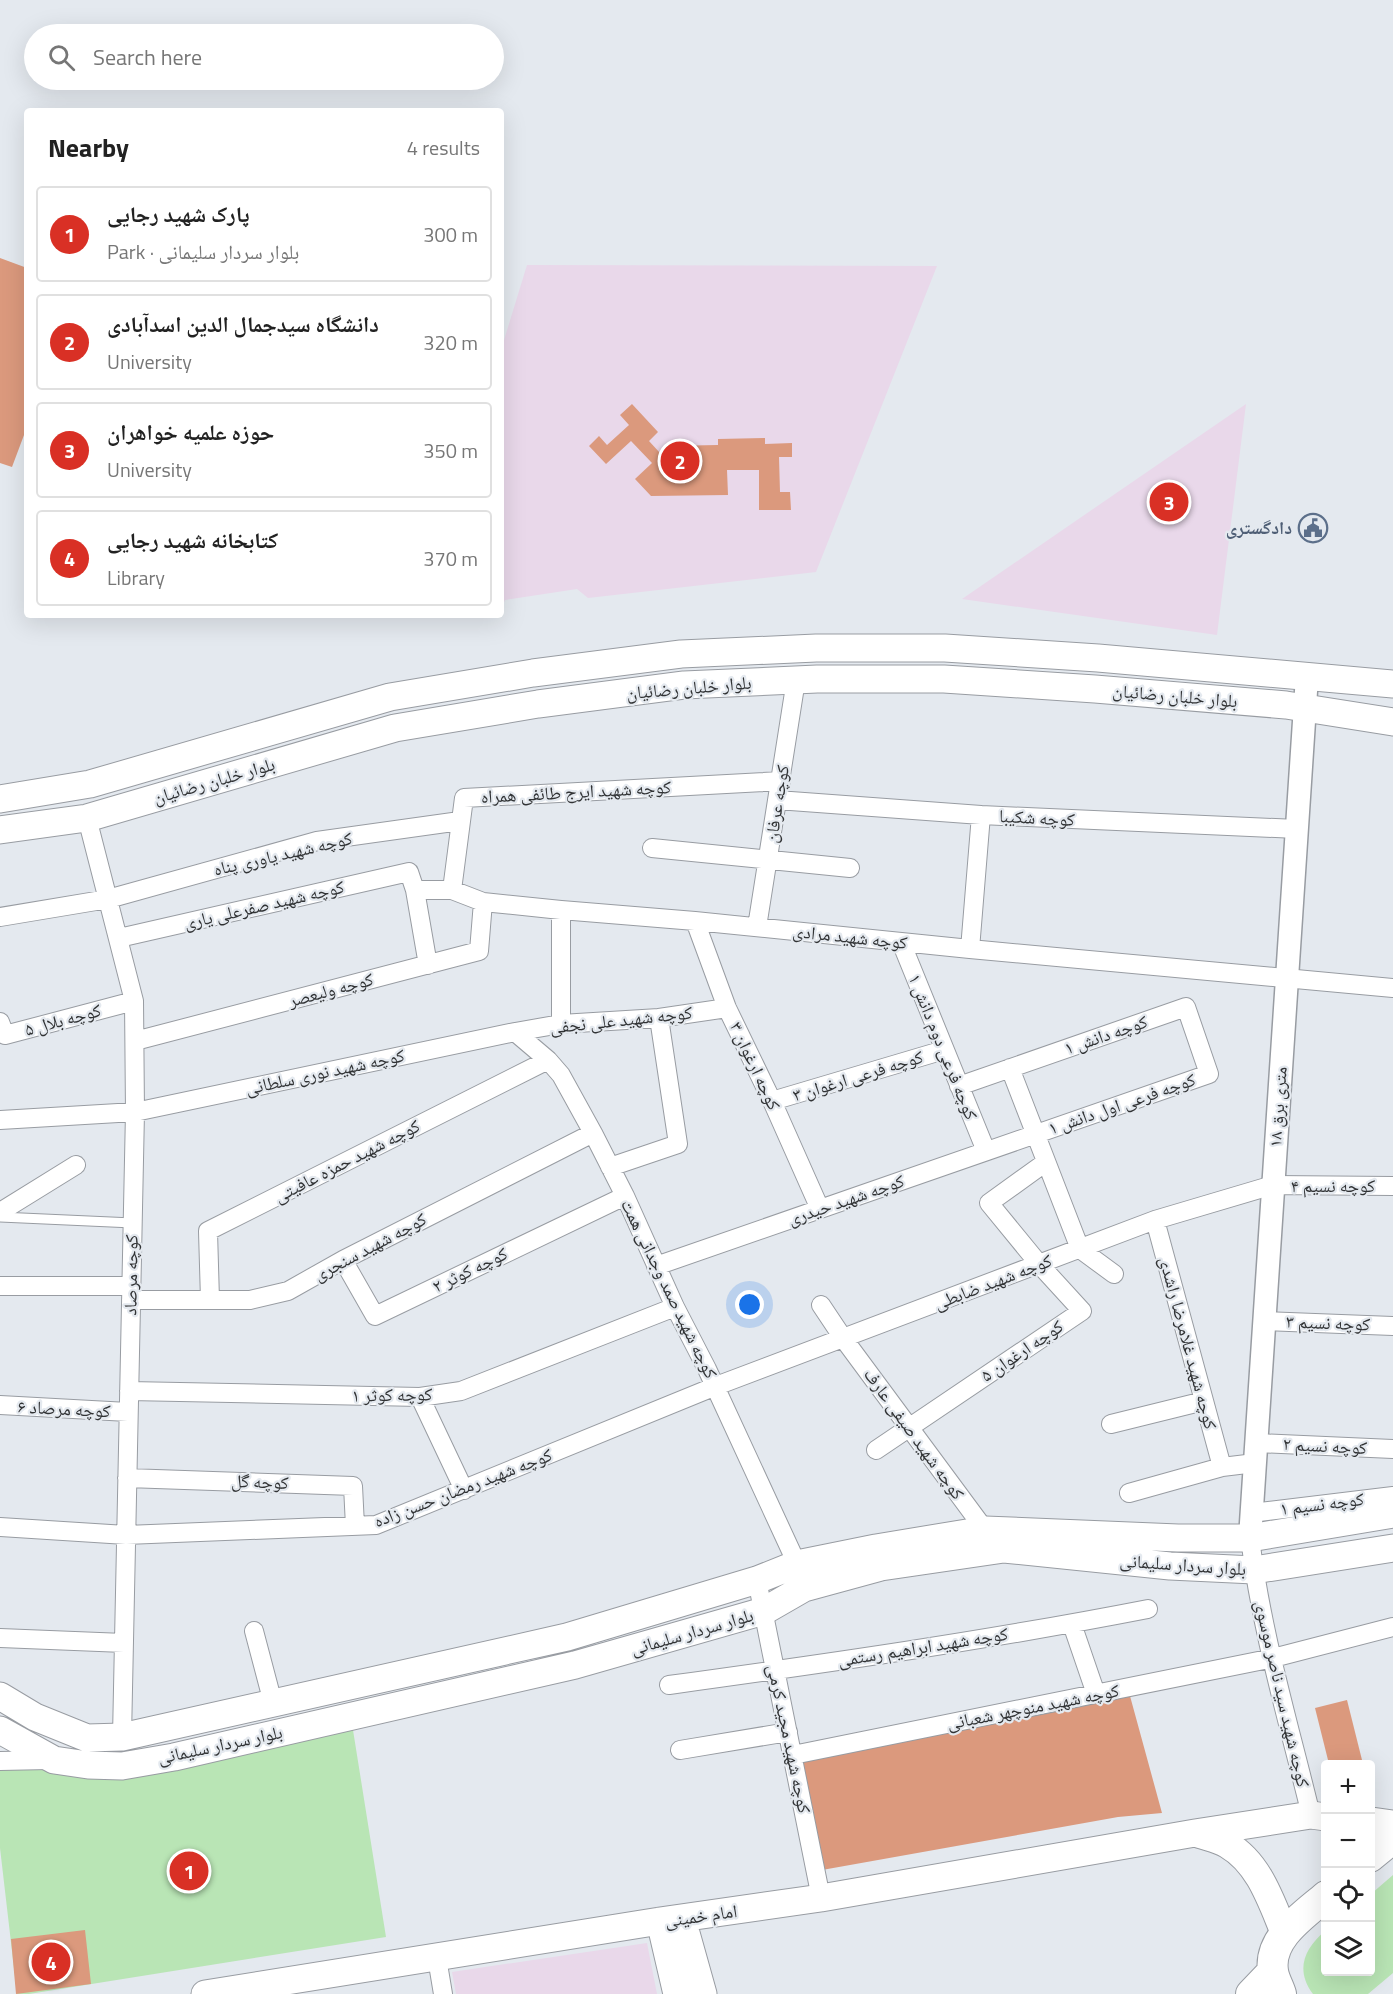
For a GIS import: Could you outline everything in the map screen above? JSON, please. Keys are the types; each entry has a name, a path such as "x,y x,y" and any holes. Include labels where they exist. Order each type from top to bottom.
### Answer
{"main road":[{"name":"بلوار خلبان رضائیان","path":"0,799 79,786 390,698 533,673 681,654 816,648 945,648 1110,659 1393,684"},
{"name":"بلوار خلبان رضائیان","path":"0,830 87,818 395,728 538,704 684,685 796,680 944,679 1305,707 1393,722"},
{"path":"79,786 87,818"},
{"name":"بلوار سردار سلیمانی","path":"0,1730 54,1760 88,1765 122,1766 185,1754 575,1665 764,1611 801,1576 876,1548 985,1530 1178,1539 1250,1525 1393,1514"},
{"name":"بلوار سردار سلیمانی","path":"0,1696 35,1717 87,1738 122,1737 567,1637 757,1580 880,1567 1004,1549 1170,1566 1254,1570 1393,1548"},
{"path":"122,1737 122,1766"},
{"name":"امام خمینی","path":"205,1994 821,1898 1195,1833 1318,1816"},
{"path":"1375,1822 1393,1824"},
{"path":"1195,1833 1228,1845 1249,1862 1264,1885 1284,1932"},
{"path":"1375,1854 1393,1838"},
{"path":"1251,1994 1277,1983 1275,1955 1284,1932 1321,1900"},
{"path":"671,1920 677,1994"},
{"path":"671,1920 703,1994"}],"street":[{"name":"۱۸ متری برق","path":"1250,1525 1307,676"},
{"name":"کوچه عرفان","path":"757,927 796,680"},
{"name":"کوچه شهید ایرج طائفی همراه","path":"452,890 464,798 781,781"},
{"name":"کوچه شکیبا","path":"777,800 981,815 1297,829"},
{"path":"970,949 981,815"},
{"name":"کوچه مرصاد","path":"87,818 134,1001 135,1112 122,1737"},
{"name":"کوچه شهید یاوری پناه","path":"0,917 108,899 317,841 460,821"},
{"path":"652,848 850,868"},
{"name":"کوچه شهید صفرعلی یاری","path":"119,938 409,872 416,890"},
{"path":"416,890 428,964"},
{"name":"کوچه شهید مرادی","path":"416,890 452,890 483,902 561,910 695,921 1287,980 1393,988"},
{"name":"کوچه ولیعصر","path":"135,1041 479,951 483,902"},
{"path":"0,910 0,917"},
{"path":"561,910 561,1024"},
{"name":"کوچه ارغوان ۳","path":"695,921 727,1008 820,1209"},
{"name":"کوچه فرعی دوم دانش ۱","path":"902,942 986,1151"},
{"name":"کوچه بلال ۵","path":"0,1022 5,1035 134,1001"},
{"name":"کوچه دانش ۱","path":"959,1086 1186,1007 1209,1074"},
{"name":"کوچه شهید علی نجفی","path":"515,1032 561,1024 659,1018 727,1008"},
{"path":"610,1167 678,1144 659,1018"},
{"name":"کوچه شهید صمد وجدانی همت","path":"515,1032 548,1060 561,1075 593,1133 625,1196 675,1307 716,1386 801,1576"},
{"name":"کوچه شهید نوری سلطانی","path":"0,1120 135,1112 515,1032"},
{"name":"کوچه فرعی ارغوان ۳","path":"772,1101 944,1050"},
{"name":"کوچه شهید حمزه عافیتی","path":"210,1300 208,1231 548,1060"},
{"path":"1010,1068 1080,1249 1114,1274"},
{"name":"کوچه فرعی اول دانش ۱","path":"1036,1134 1209,1074"},
{"name":"کوچه شهید سنجری","path":"0,1286 210,1300 250,1300 288,1291 343,1260 593,1133"},
{"name":"کوچه شهید حیدری","path":"656,1266 1036,1134"},
{"path":"1039,1264 989,1203 1047,1162"},
{"path":"0,1212 76,1165"},
{"name":"کوچه نسیم ۴","path":"1273,1185 1393,1186"},
{"name":"کوچه شهید ضابطی","path":"716,1386 1155,1220 1273,1185"},
{"name":"کوچه کوثر ۲","path":"343,1260 375,1316 625,1196"},
{"name":"کوچه شهید غلامرضا راشدی","path":"1155,1220 1222,1467"},
{"name":"کوچه ارغوان ۵","path":"908,1427 1082,1311 1039,1264"},
{"name":"کوچه شهید صیفی عارف","path":"821,1305 985,1530"},
{"name":"کوچه کوثر ۱","path":"129,1391 420,1397 461,1390 675,1307"},
{"name":"کوچه نسیم ۳","path":"1264,1321 1393,1326"},
{"name":"کوچه شهید رمضان حسن زاده","path":"0,1527 126,1535 376,1525 716,1386"},
{"path":"420,1397 464,1490"},
{"path":"1111,1424 1204,1401"},
{"name":"کوچه مرصاد ۶","path":"0,1405 129,1412"},
{"path":"876,1450 908,1427"},
{"name":"کوچه نسیم ۲","path":"1129,1493 1222,1467 1255,1453 1393,1449"},
{"name":"کوچه گل","path":"127,1478 353,1486 355,1526"},
{"name":"کوچه نسیم ۱","path":"1250,1525 1393,1496"},
{"name":"کوچه شهید سید ناصر موسوی","path":"1250,1525 1254,1570 1273,1658 1318,1816"},
{"name":"کوچه شهید مجید کرمی","path":"757,1580 821,1898"},
{"name":"کوچه شهید ابراهیم رستمی","path":"669,1685 774,1671 1072,1624 1148,1609"},
{"path":"1072,1624 1096,1694"},
{"name":"کوچه شهید منوچهر شعبانی","path":"793,1755 1273,1658 1393,1627"},
{"path":"254,1631 273,1703"},
{"path":"0,1638 124,1643"},
{"path":"680,1750 788,1732"},
{"path":"0,1761 54,1760"},
{"path":"437,1958 443,1994"}],"lane":[{"path":"0,1217 133,1223"}],"shaded area":[{"path":"527,265 937,266 816,572 588,598 577,589 504,602 504,340"},
{"path":"1246,404 1217,635 962,599"},
{"path":"647,1943 657,1994 456,1994 452,1972"}],"green space":[{"path":"353,1730 386,1937 29,1994 17,1994 0,1848 0,1756 134,1776"},
{"path":"1393,1875 1393,1973 1368,1994 1313,1994 1304,1977 1304,1960 1312,1945 1321,1935 1321,1976 1375,1976 1375,1891"}],"building":[{"path":"0,258 24,267 24,435 12,467 0,463"},
{"path":"632,404 658,432 649,441 660,453 667,446 718,445 718,439 765,438 765,444 792,443 792,457 779,457 780,492 790,492 791,510 759,510 759,470 727,470 728,495 651,496 635,479 652,463 631,441 606,464 589,446 599,436 607,445 629,425 620,415"},
{"path":"1130,1696 1162,1813 1118,1817 822,1870 801,1760"},
{"path":"1347,1700 1362,1760 1328,1760 1315,1708"},
{"path":"85,1930 91,1984 16,1994 11,1939"}],"place":[{"name":"دانشگاه سیدجمال الدین اسدآبادی","path":"680,461"},
{"name":"حوزه علمیه خواهران","path":"1169,502"},
{"name":"دادگستری","path":"1313,528"},
{"name":"پارک شهید رجایی","path":"189,1871"},
{"name":"کتابخانه شهید رجایی","path":"51,1962"}]}
